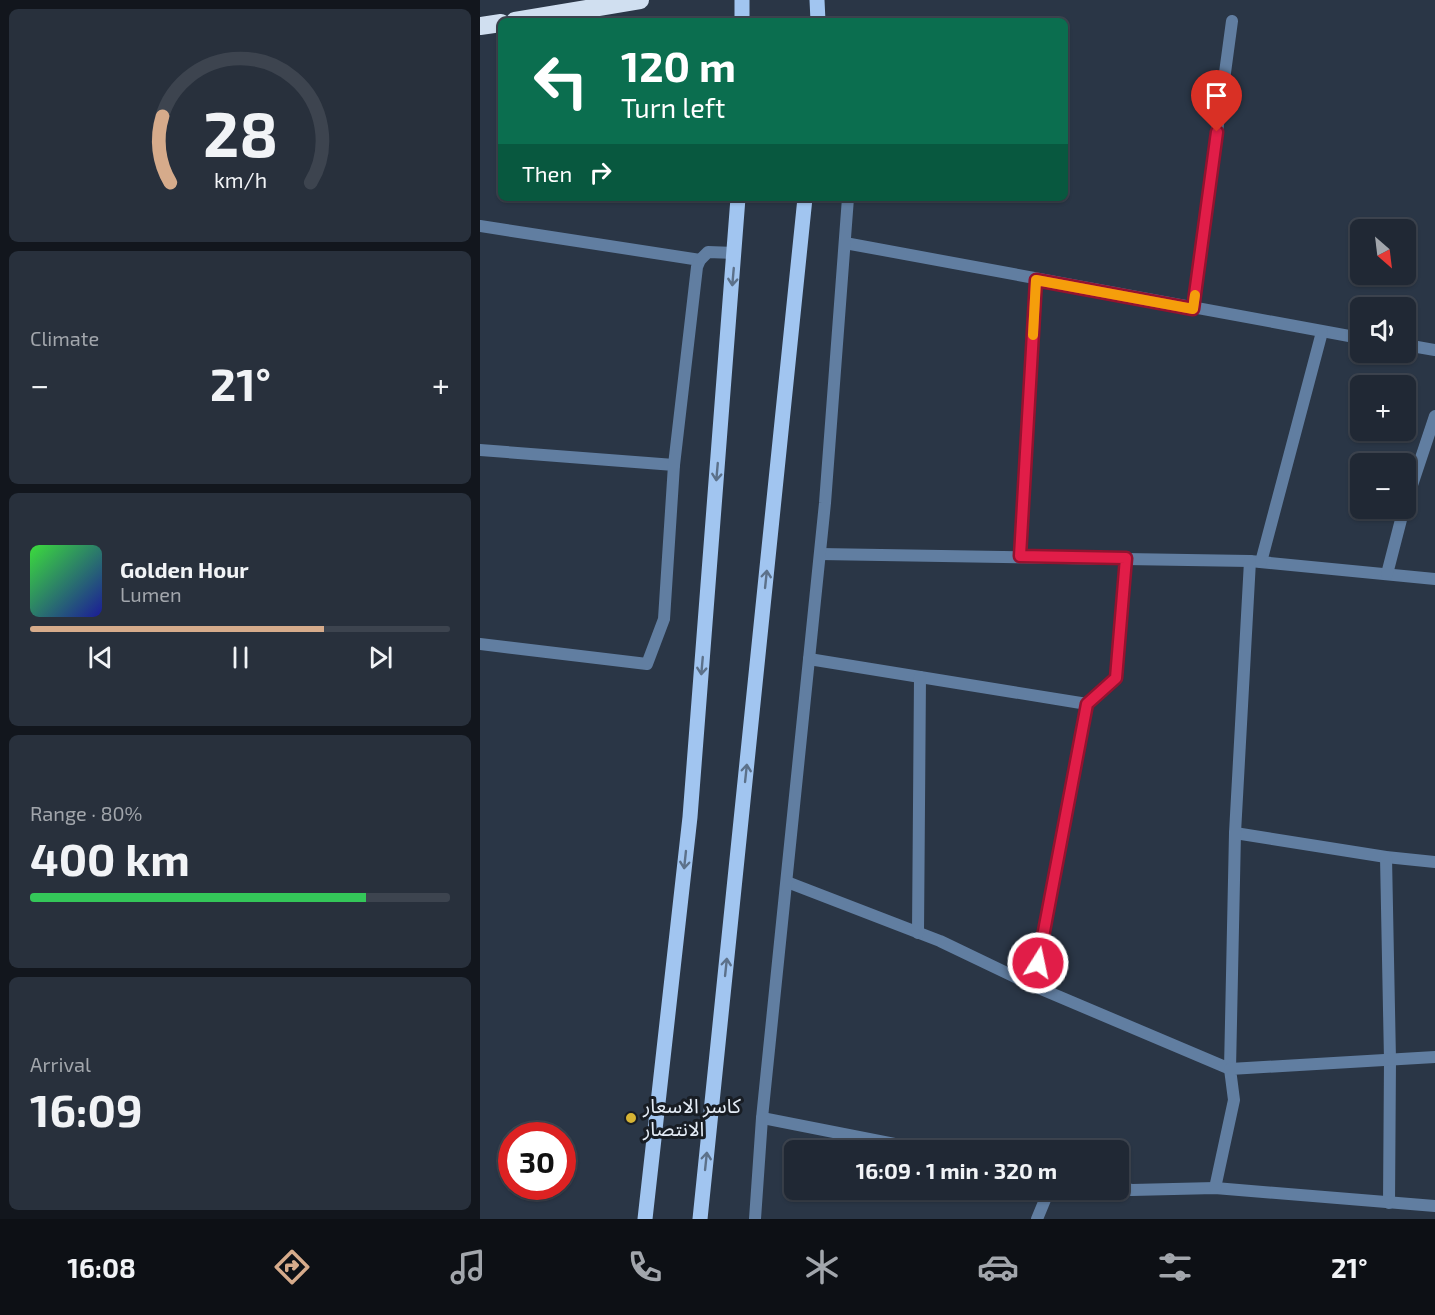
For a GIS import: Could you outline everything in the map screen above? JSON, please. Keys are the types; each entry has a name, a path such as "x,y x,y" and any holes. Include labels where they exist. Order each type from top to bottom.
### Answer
{"highway":[{"path":"533,18 640,0"},
{"path":"480,26 498,23"}],"main road":[{"path":"742,0 742,18"},
{"path":"817,0 818,18"},
{"path":"645,1219 690,817 738,201"},
{"path":"700,1219 805,201"}],"street":[{"path":"1193,309 1232,21"},
{"path":"755,1219 762,1119 820,554 848,201"},
{"path":"480,226 700,260"},
{"path":"845,243 1350,336"},
{"path":"480,644 647,664 664,619 674,465 697,267 708,252 735,254"},
{"path":"1020,556 1036,280"},
{"path":"1215,1188 1234,1100 1230,1069 1235,833 1256,562 1322,332"},
{"path":"1416,347 1435,350"},
{"path":"1416,473 1435,416"},
{"path":"480,450 674,465"},
{"path":"1387,574 1401,519"},
{"path":"820,554 1256,562 1435,579"},
{"path":"1034,986 1087,704 1116,678 1126,558"},
{"path":"809,659 1087,704"},
{"path":"918,933 920,677"},
{"path":"1235,833 1435,862"},
{"path":"1386,856 1390,1060 1389,1203"},
{"path":"787,882 918,933 1034,986 1230,1069 1435,1057"},
{"path":"762,1119 872,1140"},
{"path":"1129,1190 1215,1188 1435,1206"},
{"path":"1037,1219 1045,1200"}],"slow traffic":[{"path":"1033,335 1036,280 1193,309 1195,295"}],"place":[{"name":"كاسر الاسعار الانتصار","path":"631,1118"}],"route":[{"path":"1038,963 1087,704 1116,678 1126,558 1020,556 1036,280 1193,309 1217,132"}]}
